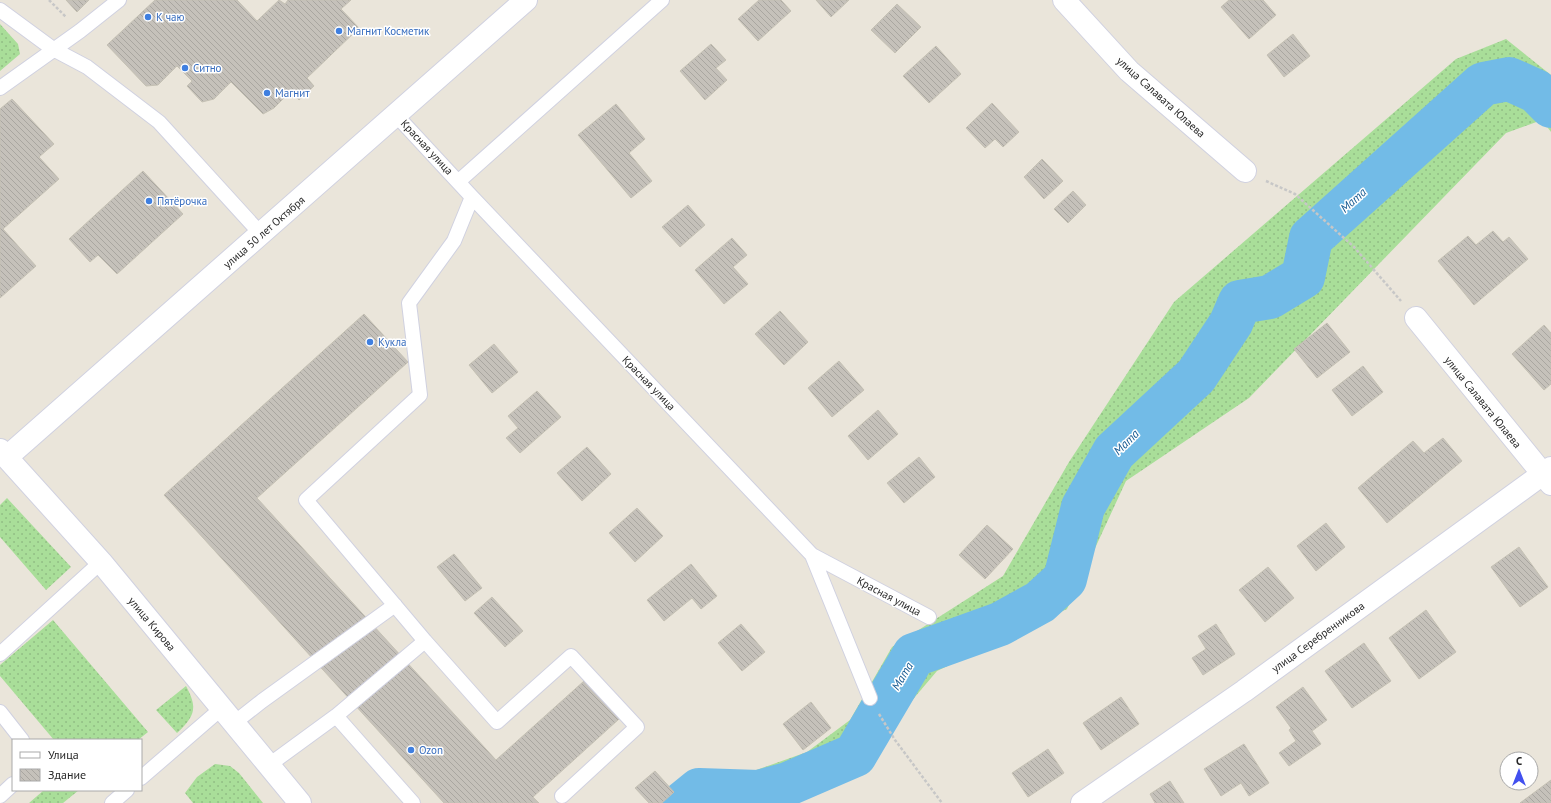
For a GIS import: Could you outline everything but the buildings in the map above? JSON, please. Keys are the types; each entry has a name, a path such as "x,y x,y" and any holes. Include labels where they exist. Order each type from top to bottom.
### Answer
{"main road":[{"name":"улица 50 лет Октября","path":"2,456 261,234 395,114 526,0"},
{"name":"улица Салавата Юлаева","path":"1064,0 1129,71 1245,171"},
{"name":"улица Салавата Юлаева","path":"1416,318 1526,454 1549,475"},
{"name":"улица Кирова","path":"2,456 101,562 300,803"},
{"name":"улица Серебренникова","path":"1082,803 1244,691 1549,475"}],"lane":[{"path":"0,88 80,31 119,0"},
{"path":"459,181 662,0"},
{"path":"0,10 53,49 87,67 159,122 261,234"},
{"name":"Красная улица","path":"395,114 459,181 472,197 812,554 929,617"},
{"path":"472,197 454,241 410,303 420,395 306,500 425,641 497,722 571,656 637,728 562,796"},
{"path":"812,554 870,698"},
{"path":"0,654 101,562"},
{"path":"142,777 228,716 262,701 395,605"},
{"path":"269,766 336,716 425,641"},
{"path":"0,712 21,739"},
{"path":"336,716 414,803"},
{"path":"0,796 12,785"},
{"path":"112,803 126,791"}],"path":[{"path":"49,0 80,31"},
{"path":"1245,171 1296,194 1354,247 1416,318"},
{"path":"870,698 895,740 942,803"}],"green space":[{"path":"0,24 18,44 20,54 0,71"},
{"path":"1506,39 1551,75 1551,132 1542,120 1506,133 1249,398 1126,481 1067,609 937,671 875,744 786,803 692,803 717,784 807,752 850,720 892,647 1003,576 1069,462 1174,302 1456,59"},
{"path":"7,498 71,567 46,590 0,537 0,505"},
{"path":"53,620 148,732 139,739 53,739 0,676 0,665"},
{"path":"186,686 192,700 193,711 188,722 177,733 156,710"},
{"path":"215,764 230,766 239,773 263,803 193,803 185,793 197,777"},
{"path":"43,791 78,791 63,803 29,803"}],"waterway":[{"name":"Мата","path":"683,803 699,790 759,792 788,784 855,755 914,655 1000,624 1040,602 1065,579 1083,507 1114,452 1196,376 1231,323 1240,302 1270,297 1303,277 1311,238 1483,84 1509,79 1536,91 1551,106"}],"place":[{"name":"К чаю","path":"148,17"},
{"name":"Магнит Косметик","path":"339,31"},
{"name":"Ситно","path":"185,68"},
{"name":"Магнит","path":"267,93"},
{"name":"Пятёрочка","path":"149,201"},
{"name":"Кукла","path":"370,342"},
{"name":"Ozon","path":"411,750"}]}
